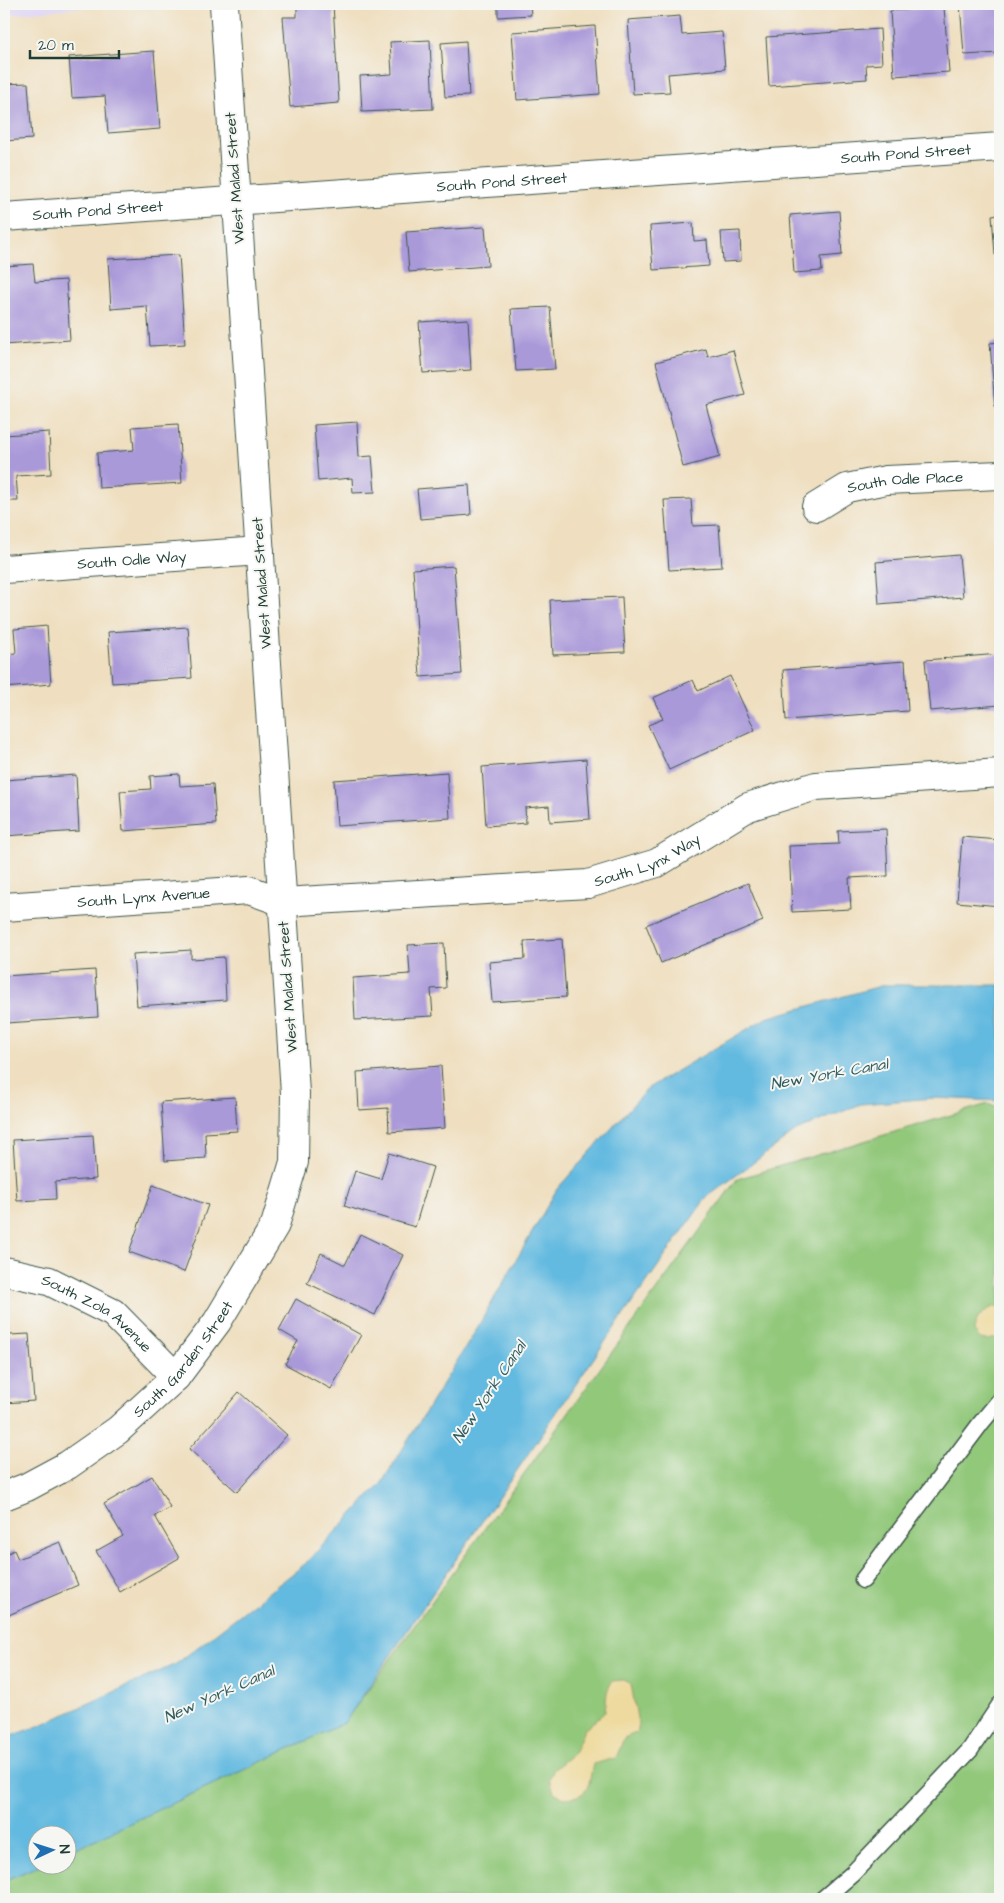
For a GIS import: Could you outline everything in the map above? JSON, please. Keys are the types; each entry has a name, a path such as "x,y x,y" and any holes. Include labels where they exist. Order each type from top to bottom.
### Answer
{"street":[{"name":"West Malad Street","path":"224,4 295,1093 294,1162"},
{"name":"South Pond Street","path":"4,217 1000,147"},
{"name":"South Odle Place","path":"816,507 847,488 886,480 1000,475"},
{"name":"South Odle Way","path":"4,569 260,551"},
{"name":"South Lynx Way","path":"283,902 588,884 657,863 748,807 816,786 1000,773"},
{"name":"South Lynx Avenue","path":"4,907 249,890 283,902"},
{"name":"South Garden Street","path":"4,1496 27,1487 75,1460 118,1430 176,1377 217,1322 275,1225 294,1162"},
{"name":"South Zola Avenue","path":"4,1271 49,1281 113,1313 176,1377"}],"lane":[{"path":"863,1580 1000,1400"},
{"path":"824,1899 852,1874 970,1750 1000,1705"}],"shaded area":[{"path":"4,4 118,4 4,15"}],"green space":[{"path":"988,1104 1000,1109 1000,1899 4,1899 4,1881 28,1870 28,1876 78,1876 78,1847 344,1723 737,1179"}],"sand":[{"path":"993,1307 1000,1307 1000,1337 988,1340 980,1339 974,1331 976,1323 985,1311"},
{"path":"623,1680 631,1684 638,1724 636,1733 624,1738 616,1758 593,1764 589,1784 584,1792 573,1797 564,1798 554,1792 549,1779 554,1769 574,1753 584,1730 605,1712 607,1692 612,1681"}],"water":[{"name":"New York Canal","path":"884,985 1000,985 1000,1101 933,1098 861,1104 796,1131 706,1198 611,1333 344,1723 78,1847 78,1826 28,1826 28,1870 4,1881 4,1739 41,1725 176,1664 305,1564 381,1484 472,1337 557,1189 648,1088 766,1018"}],"building":[{"path":"297,4 333,4 339,103 290,107 283,17 297,17"},
{"path":"530,4 531,15 498,17 498,5"},
{"path":"960,4 1000,4 1000,53 964,55"},
{"path":"944,7 949,72 894,76 890,11"},
{"path":"680,16 682,35 722,32 725,69 668,74 670,92 633,94 628,20"},
{"path":"595,26 600,94 517,100 512,32"},
{"path":"880,29 882,64 866,65 867,79 769,86 766,37"},
{"path":"430,40 433,109 362,112 360,76 392,74 390,42"},
{"path":"466,41 469,96 445,97 441,43"},
{"path":"154,51 160,129 108,133 105,96 72,98 69,57"},
{"path":"28,83 32,139 4,141 4,84"},
{"path":"839,211 842,255 821,257 822,271 794,273 790,215"},
{"path":"1000,214 1000,254 995,255 992,215"},
{"path":"693,223 694,241 707,240 709,266 653,270 650,226"},
{"path":"485,227 488,266 409,272 406,232"},
{"path":"740,231 741,261 723,262 721,232"},
{"path":"179,255 185,344 150,346 147,306 111,309 108,259"},
{"path":"33,264 35,282 66,280 70,340 4,345 4,266"},
{"path":"550,307 555,369 516,371 511,309"},
{"path":"468,319 471,370 423,373 419,322"},
{"path":"1000,342 1000,408 995,408 990,343"},
{"path":"706,349 708,357 733,350 745,395 706,405 720,457 683,467 656,362"},
{"path":"357,422 359,457 372,456 375,492 353,493 352,478 318,481 314,425"},
{"path":"178,424 182,483 99,488 97,453 134,450 132,427"},
{"path":"49,432 51,474 16,476 18,501 4,501 4,435"},
{"path":"469,485 471,515 420,519 417,489"},
{"path":"691,499 693,526 719,525 722,567 669,570 664,500"},
{"path":"959,555 963,597 879,604 876,562"},
{"path":"454,566 462,674 420,677 413,569"},
{"path":"622,597 625,652 553,655 550,600"},
{"path":"47,626 51,684 4,688 4,654 16,653 14,629"},
{"path":"188,627 192,678 112,683 108,632"},
{"path":"1000,654 1000,705 930,711 925,660"},
{"path":"905,661 908,711 786,720 783,670"},
{"path":"730,676 755,730 669,770 648,725 663,719 653,698 693,680 698,691"},
{"path":"586,759 590,819 550,822 549,806 525,808 526,823 486,826 482,767"},
{"path":"447,772 450,818 337,826 334,780"},
{"path":"179,774 180,786 213,784 216,824 123,831 120,791 151,789 150,776"},
{"path":"76,775 79,831 4,836 4,780"},
{"path":"886,829 888,876 849,878 851,909 792,912 789,846 839,844 838,831"},
{"path":"962,837 1000,840 1000,906 957,902"},
{"path":"748,883 763,921 661,963 646,925"},
{"path":"562,939 566,997 492,1002 489,962 525,959 524,941"},
{"path":"444,943 446,988 431,989 433,1016 355,1020 353,978 410,974 408,945"},
{"path":"191,950 191,959 224,957 226,1000 137,1006 133,954"},
{"path":"95,970 98,1017 6,1023 4,976"},
{"path":"441,1066 445,1128 389,1132 388,1108 359,1110 357,1072"},
{"path":"235,1097 237,1131 205,1133 206,1158 165,1161 161,1102"},
{"path":"93,1135 96,1179 55,1182 56,1199 17,1201 13,1140"},
{"path":"389,1153 433,1167 415,1227 344,1206 355,1171 381,1179"},
{"path":"153,1185 208,1205 184,1272 129,1252"},
{"path":"360,1234 403,1255 375,1315 307,1283 321,1253 345,1265"},
{"path":"296,1299 361,1335 331,1389 285,1364 298,1341 279,1330"},
{"path":"8,1321 9,1335 29,1334 34,1401 4,1403 4,1322"},
{"path":"239,1392 287,1435 237,1492 189,1449"},
{"path":"152,1476 170,1507 155,1516 179,1558 120,1592 96,1551 123,1536 104,1504"},
{"path":"60,1542 78,1585 4,1617 4,1555 14,1550 18,1559"}]}
